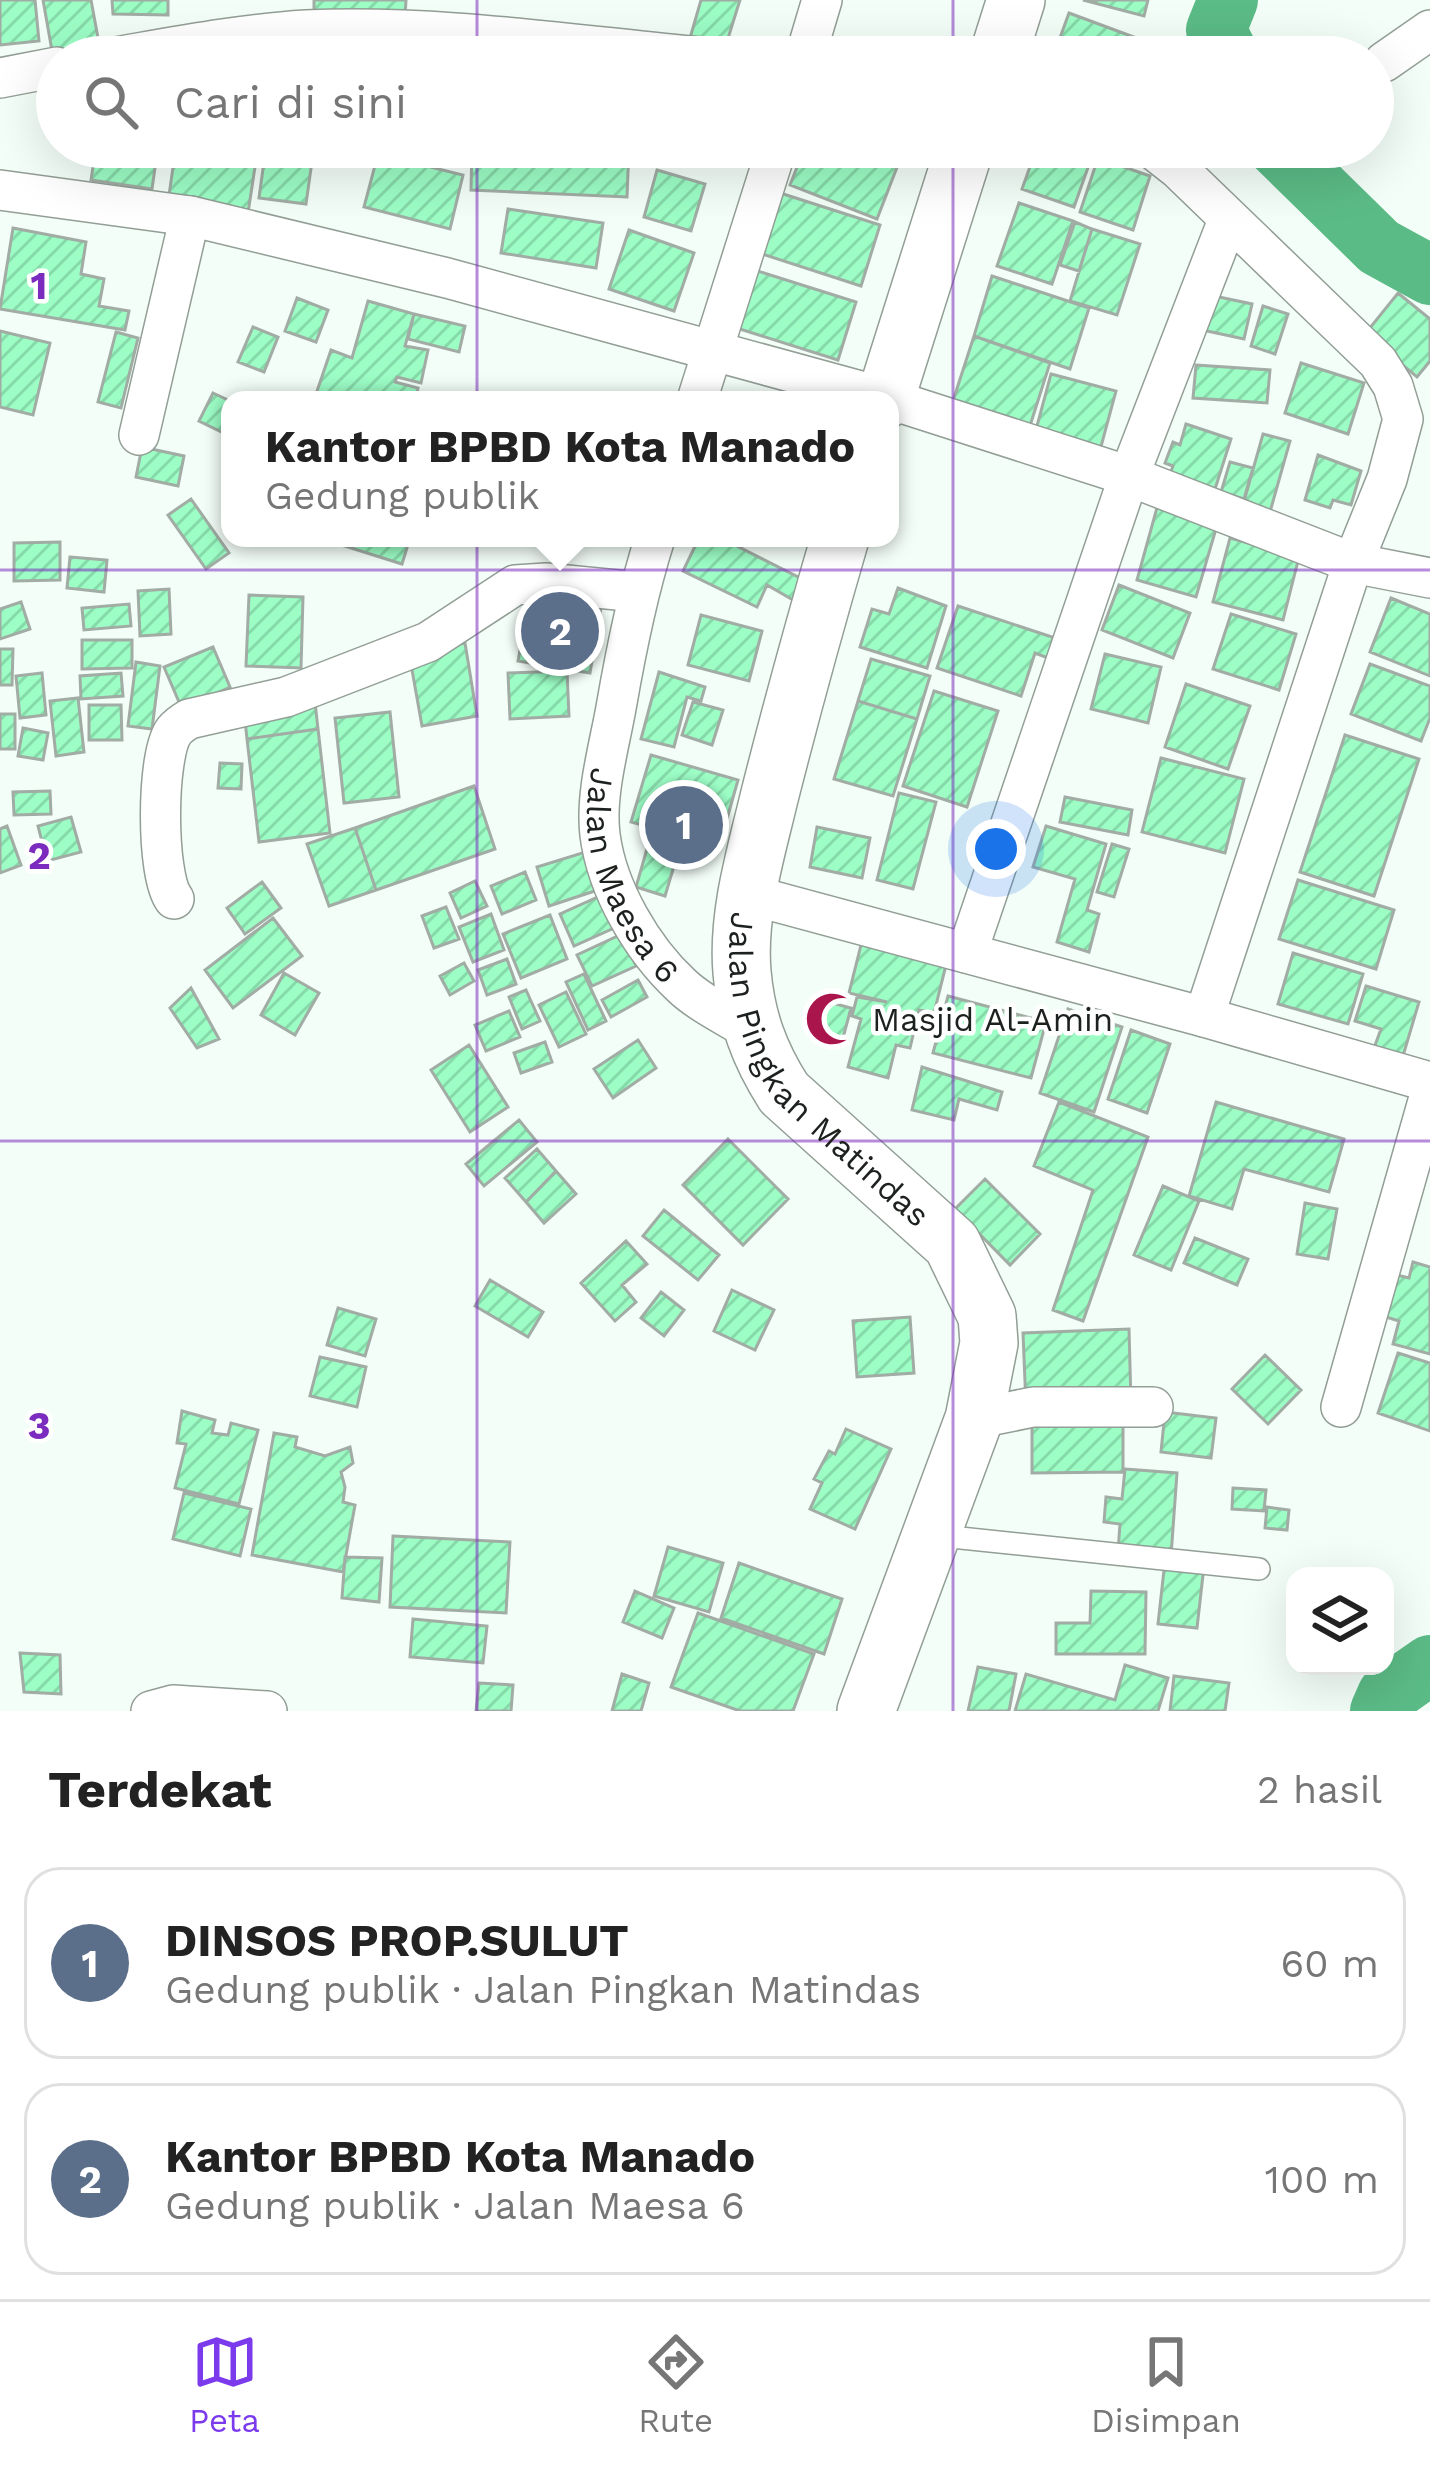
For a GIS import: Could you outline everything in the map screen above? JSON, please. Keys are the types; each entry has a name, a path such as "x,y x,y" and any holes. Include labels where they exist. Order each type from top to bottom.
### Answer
{"street":[{"path":"811,36 822,0"},
{"path":"1005,36 1016,0"},
{"path":"243,36 309,30 460,36"},
{"path":"1394,55 1430,30"},
{"path":"0,78 36,71"},
{"path":"700,391 770,168"},
{"path":"888,391 958,168"},
{"path":"1177,168 1378,362 1393,386 1403,419 1387,479 1353,563 1204,1017"},
{"path":"0,190 190,216 447,278 856,391"},
{"path":"139,435 190,216"},
{"path":"967,953 1129,476 1228,220"},
{"path":"899,403 1129,476 1353,563 1430,578"},
{"name":"Jalan Maesa 6","path":"652,547 638,592 604,773 599,831 605,860 630,920 656,958 684,989 751,1031"},
{"name":"Jalan Pingkan Matindas","path":"837,547 747,894 742,968 751,1031 784,1093 952,1244 988,1316 989,1343 974,1419 866,1711"},
{"path":"173,899 167,891 161,851 165,757 178,726 189,719 286,697 428,642 515,585 638,592"},
{"path":"747,894 1430,1082"},
{"path":"1341,1407 1430,1094"},
{"path":"974,1419 1034,1407 1153,1407"},
{"path":"151,1711 172,1705 267,1711"}],"lane":[{"path":"932,1535 1259,1569"}],"building":[{"path":"0,0 35,0 36,41 0,45"},
{"path":"43,0 91,0 98,36 49,36"},
{"path":"112,0 168,0 168,15 113,14"},
{"path":"314,0 406,0 405,17 314,13"},
{"path":"701,0 740,0 729,36 691,36"},
{"path":"1083,0 1148,0 1144,16"},
{"path":"1069,13 1131,36 1061,36"},
{"path":"93,168 155,168 152,189 91,180"},
{"path":"173,168 255,168 248,213 168,202"},
{"path":"263,168 311,168 306,204 259,198"},
{"path":"374,168 435,168 463,175 450,229 364,207"},
{"path":"472,168 628,168 627,197 471,190"},
{"path":"797,168 897,168 877,219 790,185"},
{"path":"1030,168 1088,168 1074,207 1022,189"},
{"path":"1095,168 1127,168 1150,176 1133,230 1080,212"},
{"path":"657,170 705,184 691,231 644,217"},
{"path":"774,191 880,225 861,286 756,252"},
{"path":"1019,203 1073,221 1052,284 997,266"},
{"path":"508,209 603,223 596,268 501,253"},
{"path":"1075,222 1092,229 1079,271 1060,265"},
{"path":"13,228 86,242 81,274 104,279 99,306 129,311 125,330 0,309"},
{"path":"1092,229 1140,244 1117,315 1070,301"},
{"path":"629,230 694,253 674,311 609,289"},
{"path":"745,267 856,302 838,360 727,325"},
{"path":"992,276 1089,308 1070,369 974,336"},
{"path":"1398,293 1430,319 1430,361 1417,377 1365,334"},
{"path":"1205,294 1252,304 1244,339 1198,329"},
{"path":"297,298 328,310 316,342 285,331"},
{"path":"368,301 414,314 405,346 428,350 421,383 397,377 395,382 417,391 317,391 331,350 352,358"},
{"path":"1263,306 1288,314 1275,354 1251,346"},
{"path":"414,314 465,326 459,352 408,339"},
{"path":"253,327 278,337 264,372 238,362"},
{"path":"0,331 50,343 33,415 0,407"},
{"path":"116,332 138,338 121,408 98,402"},
{"path":"974,336 1050,363 1028,432 951,407"},
{"path":"1301,363 1364,383 1348,434 1285,413"},
{"path":"1196,365 1270,370 1267,403 1193,398"},
{"path":"1051,374 1116,391 1099,454 1034,437"},
{"path":"213,393 221,397 221,432 199,421"},
{"path":"1186,424 1231,439 1215,489 1170,474 1173,466 1165,463 1173,442 1180,445"},
{"path":"1263,434 1290,441 1268,519 1241,512"},
{"path":"142,447 184,456 178,486 136,477"},
{"path":"1318,455 1361,471 1351,505 1333,500 1330,508 1305,500"},
{"path":"1230,462 1253,468 1244,499 1221,492"},
{"path":"191,499 229,553 206,569 168,515"},
{"path":"1158,504 1218,522 1196,597 1137,580"},
{"path":"1230,538 1299,557 1283,620 1213,602"},
{"path":"60,542 60,580 14,581 14,543"},
{"path":"348,547 407,547 402,564"},
{"path":"695,547 739,547 804,580 793,600 767,585 757,607 683,571"},
{"path":"70,557 107,560 104,592 67,588"},
{"path":"1119,585 1190,613 1173,658 1102,630"},
{"path":"898,588 946,606 927,668 860,647 872,609 889,614"},
{"path":"169,589 171,634 140,636 138,591"},
{"path":"531,589 602,601 590,673 518,661"},
{"path":"249,595 303,597 301,668 246,666"},
{"path":"1391,598 1430,614 1430,676 1370,652"},
{"path":"21,602 30,629 0,639 0,609"},
{"path":"129,604 131,626 84,630 82,608"},
{"path":"958,606 1055,638 1048,658 1035,653 1021,696 937,668"},
{"path":"1231,614 1296,634 1279,690 1213,669"},
{"path":"701,615 762,631 749,681 688,665"},
{"path":"82,640 132,640 132,668 82,669"},
{"path":"465,643 477,716 422,726 409,653"},
{"path":"213,647 230,687 182,709 164,667"},
{"path":"0,649 13,649 12,685 0,685"},
{"path":"1105,654 1161,667 1148,723 1091,709"},
{"path":"871,659 930,676 917,719 858,701"},
{"path":"136,662 160,666 152,729 128,726"},
{"path":"1370,664 1430,686 1430,718 1421,741 1351,714"},
{"path":"567,671 569,716 510,719 508,673"},
{"path":"659,672 705,687 701,701 687,697 674,747 641,739"},
{"path":"42,673 46,715 20,718 16,676"},
{"path":"121,673 123,696 81,699 80,676"},
{"path":"1186,684 1250,706 1228,769 1165,747"},
{"path":"934,691 998,711 967,807 903,786"},
{"path":"78,698 84,752 56,756 50,701"},
{"path":"858,701 917,719 893,796 834,779"},
{"path":"315,702 318,729 247,739 244,711"},
{"path":"693,702 723,710 712,745 682,735"},
{"path":"89,705 121,705 122,740 89,740"},
{"path":"390,712 399,797 344,803 335,718"},
{"path":"0,714 15,714 15,749 0,749"},
{"path":"23,728 48,733 43,760 18,756"},
{"path":"318,729 330,833 259,842 247,739"},
{"path":"1345,735 1419,759 1374,896 1300,872"},
{"path":"651,755 738,780 719,847 683,836 665,896 636,887 653,828 631,822"},
{"path":"1161,758 1244,779 1225,853 1142,832"},
{"path":"220,763 242,764 241,789 218,788"},
{"path":"474,786 495,849 376,890 355,828"},
{"path":"50,791 51,814 14,815 13,792"},
{"path":"899,793 936,802 913,889 877,880"},
{"path":"1065,797 1132,810 1128,835 1060,822"},
{"path":"71,817 81,852 47,861 38,826"},
{"path":"7,826 21,865 0,873 0,829"},
{"path":"1046,826 1106,844 1087,910 1099,914 1089,952 1057,942 1075,879 1033,867"},
{"path":"817,827 870,838 862,878 810,867"},
{"path":"355,828 376,890 329,906 307,844"},
{"path":"1112,844 1129,849 1114,897 1097,892"},
{"path":"595,849 607,887 549,906 537,867"},
{"path":"525,872 536,900 502,914 491,886"},
{"path":"1298,880 1394,910 1376,969 1279,939"},
{"path":"475,881 487,906 461,918 450,893"},
{"path":"262,882 281,908 245,934 227,908"},
{"path":"609,892 623,924 574,946 560,914"},
{"path":"446,907 459,939 434,948 422,916"},
{"path":"491,914 504,950 473,962 459,927"},
{"path":"550,915 567,959 521,978 503,934"},
{"path":"273,918 302,956 233,1008 205,970"},
{"path":"622,934 636,966 592,986 577,955"},
{"path":"862,941 947,961 934,1013 919,1010 910,1048 896,1045 888,1078 848,1067 861,1019 852,1016 857,997 887,1002 849,993"},
{"path":"1293,953 1363,974 1348,1024 1278,1004"},
{"path":"507,959 516,984 487,995 478,970"},
{"path":"464,963 474,981 450,995 440,976"},
{"path":"284,973 319,993 295,1035 261,1015"},
{"path":"584,974 606,1021 588,1030 566,982"},
{"path":"638,980 647,997 611,1017 602,1000"},
{"path":"1366,986 1419,1002 1403,1056 1374,1048 1381,1029 1355,1021"},
{"path":"191,988 219,1039 197,1048 170,1008"},
{"path":"526,990 540,1021 522,1029 509,997"},
{"path":"566,992 586,1034 559,1047 539,1005"},
{"path":"948,996 1046,1022 1031,1078 933,1053"},
{"name":"Masjid Al-Amin","path":"821,1000 851,1008 843,1038 812,1030"},
{"path":"1068,1009 1122,1027 1094,1112 1040,1093"},
{"path":"509,1011 520,1037 486,1051 475,1025"},
{"path":"1131,1030 1170,1044 1147,1113 1108,1099"},
{"path":"638,1040 656,1068 613,1098 594,1069"},
{"path":"545,1042 552,1062 521,1073 514,1053"},
{"path":"469,1045 508,1107 470,1132 431,1070"},
{"path":"922,1067 1002,1092 997,1110 959,1099 954,1120 912,1110"},
{"path":"1059,1102 1148,1137 1083,1321 1053,1310 1093,1190 1034,1166"},
{"path":"1216,1102 1344,1139 1329,1192 1244,1169 1232,1209 1189,1196"},
{"path":"519,1120 537,1142 484,1186 466,1164"},
{"path":"728,1139 788,1199 743,1245 683,1185"},
{"path":"537,1149 556,1171 526,1202 505,1178"},
{"path":"556,1171 576,1194 544,1223 526,1202"},
{"path":"985,1179 1040,1234 1010,1265 955,1209"},
{"path":"1163,1186 1199,1201 1171,1270 1134,1255"},
{"path":"1305,1203 1337,1209 1328,1259 1297,1254"},
{"path":"664,1210 719,1255 698,1280 643,1236"},
{"path":"1195,1238 1248,1259 1237,1285 1184,1263"},
{"path":"626,1241 647,1264 622,1285 636,1302 615,1321 581,1283"},
{"path":"1413,1262 1430,1267 1430,1354 1393,1344 1399,1321 1386,1317 1397,1275 1409,1278"},
{"path":"490,1280 543,1312 528,1337 475,1306"},
{"path":"732,1290 774,1310 755,1350 714,1331"},
{"path":"661,1292 684,1310 664,1336 641,1318"},
{"path":"338,1308 376,1319 365,1356 327,1345"},
{"path":"910,1317 914,1373 857,1377 853,1321"},
{"path":"1129,1329 1131,1403 1026,1406 1023,1333"},
{"path":"1398,1353 1430,1363 1430,1431 1378,1413"},
{"path":"1265,1355 1301,1390 1268,1424 1232,1389"},
{"path":"320,1357 366,1367 357,1407 310,1396"},
{"path":"1123,1408 1123,1472 1032,1473 1032,1409"},
{"path":"182,1411 215,1420 212,1433 228,1435 231,1423 258,1430 239,1504 175,1488 186,1444 177,1443"},
{"path":"1165,1412 1216,1418 1211,1458 1161,1452"},
{"path":"846,1429 891,1449 855,1529 810,1509 822,1483 814,1479 829,1451 835,1454"},
{"path":"274,1433 297,1437 295,1447 325,1456 350,1447 353,1463 341,1472 343,1502 355,1505 343,1572 252,1555"},
{"path":"1125,1469 1177,1473 1171,1556 1118,1552 1120,1524 1104,1522 1106,1497 1122,1499"},
{"path":"1233,1488 1266,1490 1264,1511 1232,1509"},
{"path":"184,1493 251,1509 240,1556 173,1539"},
{"path":"1267,1507 1289,1510 1287,1530 1265,1528"},
{"path":"393,1536 510,1542 506,1613 390,1607"},
{"path":"668,1547 723,1563 709,1612 654,1596"},
{"path":"345,1557 382,1558 379,1602 342,1598"},
{"path":"1165,1561 1204,1566 1197,1628 1158,1624"},
{"path":"739,1563 842,1599 824,1654 721,1618"},
{"path":"635,1591 674,1608 662,1638 623,1622"},
{"path":"1091,1591 1146,1592 1145,1654 1056,1654 1056,1623 1090,1623"},
{"path":"698,1613 814,1654 793,1711 740,1711 671,1687"},
{"path":"413,1619 487,1626 483,1663 410,1657"},
{"path":"20,1653 60,1655 61,1694 24,1692"},
{"path":"1125,1665 1168,1678 1158,1711 1015,1711 1026,1674 1115,1700"},
{"path":"978,1667 1016,1674 1009,1711 968,1711"},
{"path":"622,1674 649,1683 641,1711 612,1711"},
{"path":"1174,1676 1229,1683 1225,1711 1170,1711"},
{"path":"479,1683 513,1685 511,1711 476,1711"}],"waterway":[{"path":"1219,36 1216,30 1228,0"},
{"path":"1298,168 1379,247 1430,275"},
{"path":"1380,1711 1387,1695 1430,1665"}],"place":[{"name":"Kantor BPBD Kota Manado","path":"560,631"},
{"name":"DINSOS PROP.SULUT","path":"684,825"},
{"name":"Masjid Al-Amin","path":"832,1019"}]}
